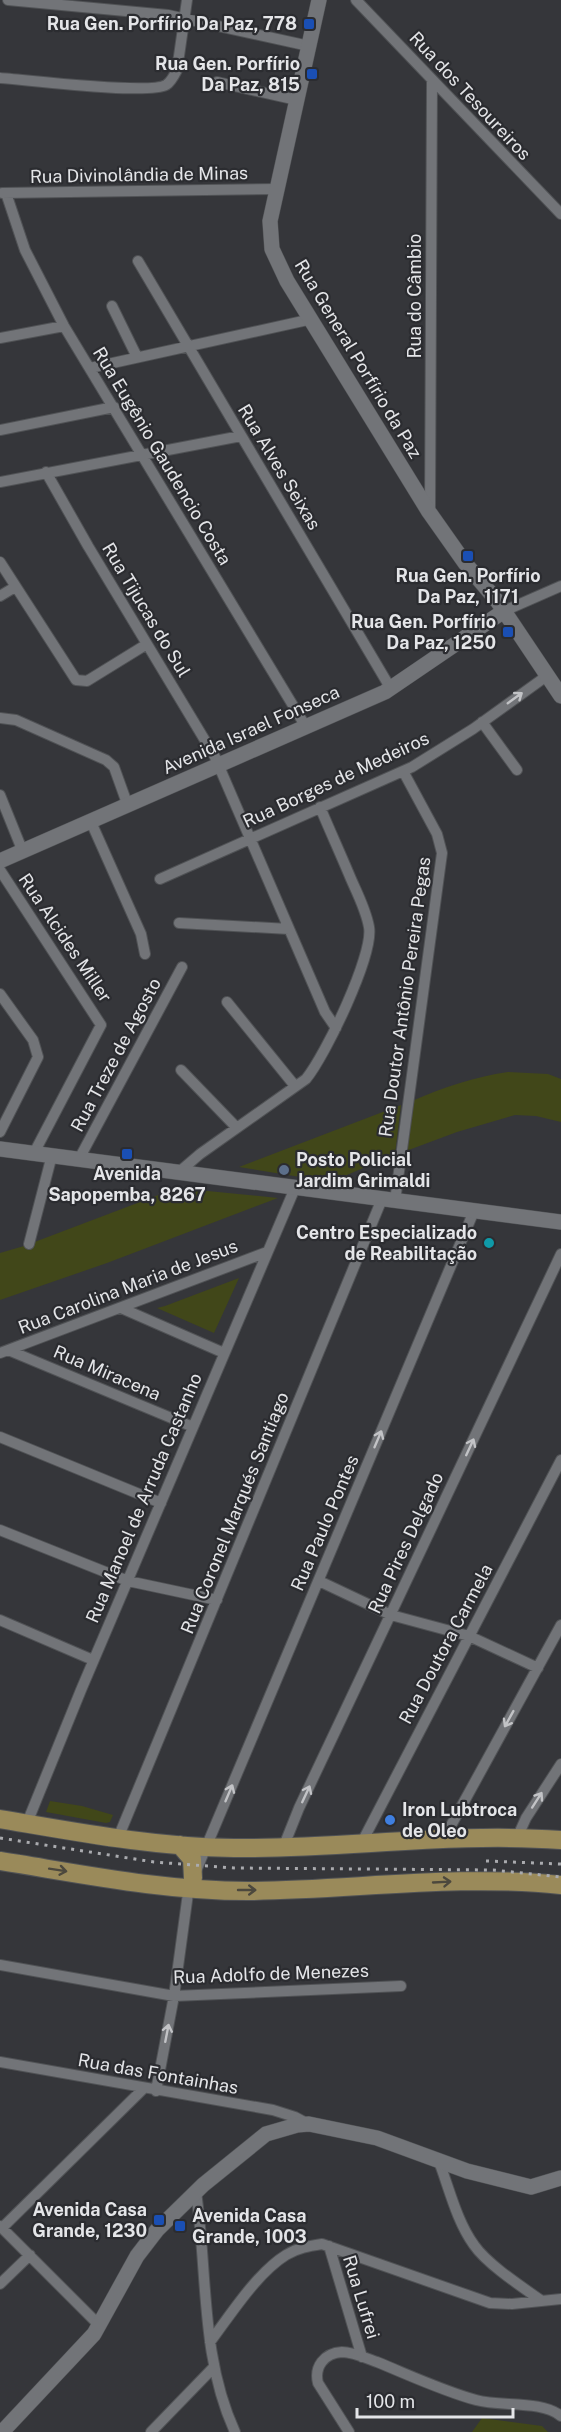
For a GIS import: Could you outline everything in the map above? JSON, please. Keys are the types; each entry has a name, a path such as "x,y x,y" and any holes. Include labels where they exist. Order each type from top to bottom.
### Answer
{"main road":[{"path":"0,1819 118,1838 206,1847 283,1848 517,1838 561,1840"},
{"path":"180,1845 192,1859 191,1883"},
{"path":"0,1861 146,1884 191,1883 248,1891 475,1881 522,1881 561,1885"}],"street":[{"path":"8,0 186,18 309,46"},
{"path":"0,78 140,89 165,86 177,70 188,0"},
{"name":"Rua General Porfírio da Paz","path":"319,0 270,221 272,249 287,281 430,513 465,563 504,611 561,696"},
{"name":"Rua dos Tesoureiros","path":"356,0 561,214"},
{"name":"Rua do Câmbio","path":"430,513 432,80"},
{"path":"217,82 297,100"},
{"name":"Rua Divinolândia de Minas","path":"3,193 278,189"},
{"name":"Rua Eugênio Gaudencio Costa","path":"3,193 25,250 64,326 306,728"},
{"name":"Rua Alves Seixas","path":"138,261 391,689"},
{"path":"112,306 137,357"},
{"path":"90,368 312,319"},
{"path":"0,338 64,326"},
{"path":"0,430 114,407"},
{"path":"0,482 241,436"},
{"name":"Rua Tijucas do Sul","path":"46,472 147,645 207,742 325,1012 336,1028"},
{"path":"0,562 76,680 87,681 147,645"},
{"path":"504,611 561,586"},
{"path":"0,596 15,587"},
{"name":"Avenida Israel Fonseca","path":"0,861 391,689 504,611"},
{"name":"Rua Borges de Medeiros","path":"159,879 403,771 482,723 548,675"},
{"path":"0,718 16,720 106,759 114,767 128,806"},
{"path":"482,723 517,770"},
{"name":"Rua Doutor Antônio Pereira Pegas","path":"388,1200 442,853 437,834 403,771"},
{"path":"0,795 23,852"},
{"path":"179,1172 200,1154 306,1079 316,1067 336,1028 367,950 369,927 364,908 320,807"},
{"path":"92,822 141,934 145,954"},
{"name":"Rua Alcides Miller","path":"0,870 101,1025 34,1153"},
{"path":"179,923 289,929"},
{"name":"Rua Treze de Agosto","path":"79,1159 182,967"},
{"path":"0,994 33,1040 37,1047 38,1057 0,1132"},
{"path":"227,1002 295,1086"},
{"path":"181,1070 237,1128"},
{"path":"0,1149 561,1222"},
{"path":"29,1244 52,1155"},
{"name":"Rua Manoel de Arruda Castanho","path":"27,1823 93,1660 295,1188"},
{"name":"Rua Coronel Marqués Santiago","path":"118,1838 388,1200"},
{"name":"Rua Paulo Pontes","path":"156,2091 174,1996 191,1883 474,1211"},
{"name":"Rua Carolina Maria de Jesus","path":"4,1352 267,1252"},
{"name":"Rua Pires Delgado","path":"283,1848 299,1808 561,1254"},
{"path":"121,1308 224,1353"},
{"name":"Rua Miracena","path":"4,1352 193,1427"},
{"path":"0,1437 161,1503"},
{"name":"Rua Doutora Carmela","path":"361,1844 561,1460"},
{"path":"0,1530 128,1581 218,1600"},
{"path":"319,1581 391,1614 470,1635 538,1668"},
{"path":"0,1620 93,1660"},
{"path":"443,1840 561,1625"},
{"path":"517,1838 526,1818 561,1764"},
{"name":"Rua Adolfo de Menezes","path":"0,1965 174,1996 401,1986"},
{"name":"Rua das Fontainhas","path":"0,2062 143,2089 273,2110 309,2124"},
{"path":"99,2325 1,2227 143,2089"},
{"path":"2,2432 79,2351 99,2325 137,2256 157,2230 196,2192 267,2134 297,2125 309,2124 377,2138 467,2171 531,2187 561,2178"},
{"path":"438,2159 465,2230 475,2247 542,2301"},
{"path":"196,2192 213,2368 219,2392 235,2432"},
{"path":"210,2342 267,2270 303,2247 322,2244 490,2303 512,2304 561,2299"},
{"name":"Rua Lufrei","path":"329,2246 362,2357"},
{"path":"0,2284 30,2255"},
{"path":"349,2432 318,2383 317,2369 322,2361 332,2354 350,2353 474,2399 544,2408 561,2416"},
{"path":"151,2432 213,2368"}],"green space":[{"path":"508,1072 548,1074 561,1079 561,1122 536,1116 515,1115 457,1132 406,1151 412,1101 459,1083"},
{"path":"401,1105 395,1154 331,1182 239,1167"},
{"path":"177,1188 278,1198 107,1263 0,1300 0,1253"},
{"path":"239,1278 214,1333 157,1308 165,1306"},
{"path":"50,1801 82,1806 113,1815 110,1822 106,1823 46,1812"},
{"path":"482,2418 542,2426 548,2432 472,2432"}],"railway":[{"path":"0,1838 154,1862 234,1868 493,1870 561,1877"},
{"path":"486,1861 561,1864"}],"place":[{"name":"Rua Gen. Porfírio Da Paz, 778","path":"309,24"},
{"name":"Rua Gen. Porfírio Da Paz, 815","path":"312,74"},
{"name":"Rua Gen. Porfírio Da Paz, 1171","path":"468,556"},
{"name":"Rua Gen. Porfírio Da Paz, 1250","path":"508,632"},
{"name":"Avenida Sapopemba, 8267","path":"127,1154"},
{"name":"Posto Policial Jardim Grimaldi","path":"284,1170"},
{"name":"Centro Especializado de Reabilitação","path":"489,1243"},
{"name":"Iron Lubtroca de Oleo","path":"390,1820"},
{"name":"Avenida Casa Grande, 1230","path":"159,2220"},
{"name":"Avenida Casa Grande, 1003","path":"180,2226"}]}
